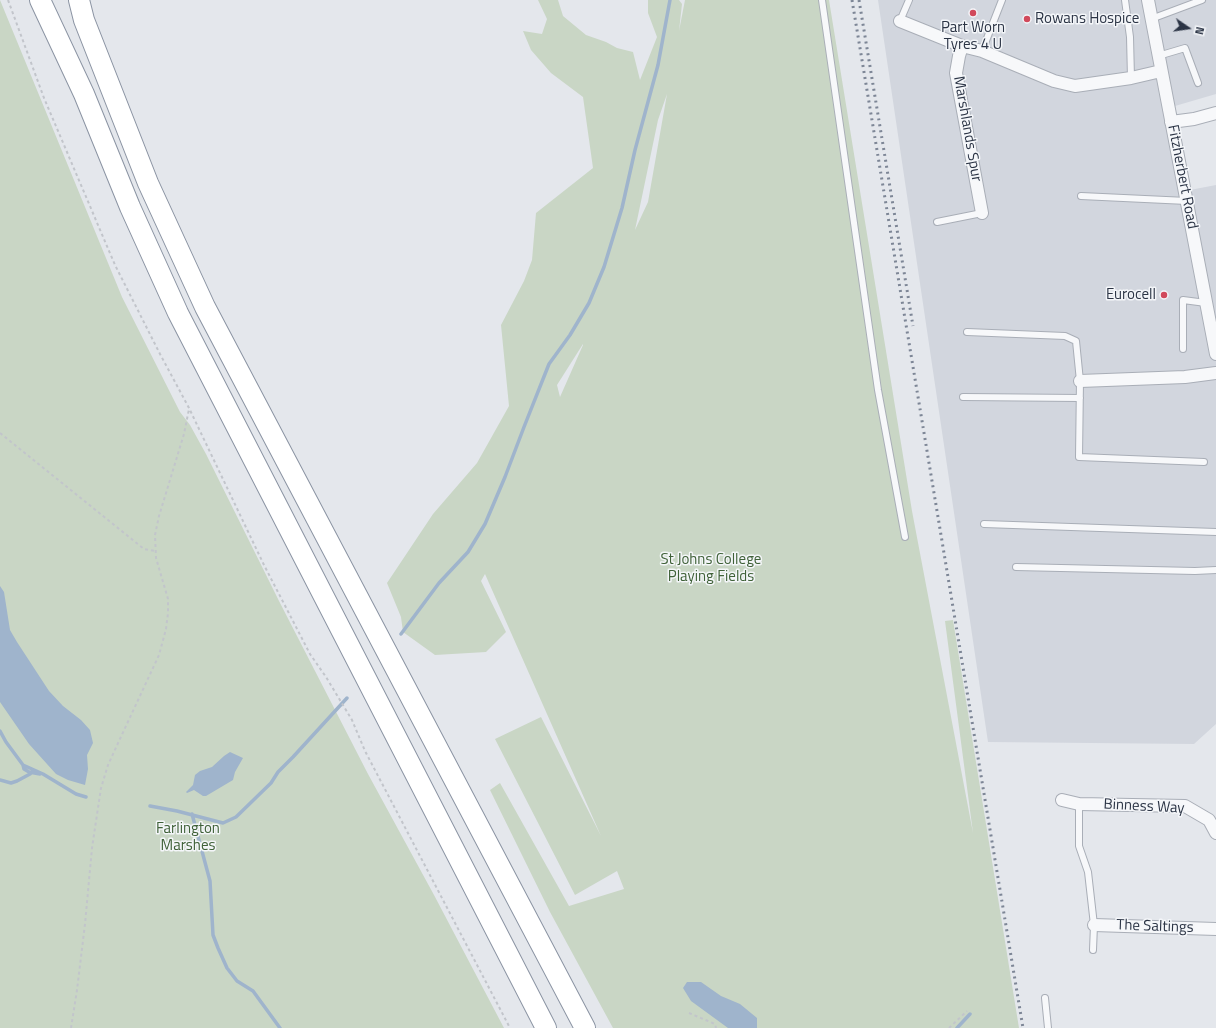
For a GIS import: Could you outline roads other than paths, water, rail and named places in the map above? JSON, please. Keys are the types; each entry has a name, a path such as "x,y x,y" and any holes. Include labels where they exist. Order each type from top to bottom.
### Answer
{"highway":[{"path":"40,0 84,94 130,207 178,313 546,1028"},
{"path":"54,0 84,94"},
{"path":"79,0 84,20 148,183 205,307 585,1028"}],"street":[{"name":"Fitzherbert Road","path":"1148,0 1215,348"},
{"path":"900,20 962,46 982,51 1054,81 1075,86 1131,78 1161,71"},
{"name":"Marshlands Spur","path":"962,46 957,64 957,86 982,213"},
{"path":"1171,122 1194,119 1216,113"},
{"path":"1080,381 1185,377 1216,373"},
{"name":"Binness Way","path":"1062,800 1079,804 1185,806 1209,820 1216,833"},
{"name":"The Saltings","path":"1094,925 1216,929"}],"lane":[{"path":"822,0 878,390 905,537"},
{"path":"900,20 909,0"},
{"path":"982,51 1002,0"},
{"path":"1125,0 1130,37 1131,78"},
{"path":"1151,19 1202,0"},
{"path":"1158,56 1185,48 1198,83"},
{"path":"1081,196 1186,201"},
{"path":"937,222 982,213"},
{"path":"1183,348 1183,300 1206,302"},
{"path":"967,332 1065,336 1076,341 1080,381 1079,457 1204,462"},
{"path":"963,397 1080,398"},
{"path":"984,524 1216,532"},
{"path":"1016,567 1195,571 1216,570"},
{"path":"1079,804 1079,846 1088,872 1094,925 1093,950"},
{"path":"1045,998 1048,1028"}],"water":[{"path":"0,586 4,592 10,630 17,642 49,691 63,706 81,720 90,730 93,743 87,755 88,769 85,785 68,780 56,774 29,744 0,702"},
{"path":"230,752 243,758 235,772 233,780 206,796 203,796 194,790 187,793 186,792 193,785 195,775 200,771 212,767"},
{"path":"687,982 701,982 721,996 740,1004 757,1018 757,1028 728,1028 691,1001 683,988"}],"waterway":[{"path":"401,634 439,583 468,552 485,524 549,364 570,335 589,303 604,267 622,208 635,150 658,65 670,0"},
{"path":"150,806 177,811 223,823 236,817 271,783 278,772 347,698"},
{"path":"0,731 23,765 43,774 76,794 86,797"},
{"path":"23,765 24,769 29,772 40,774"},
{"path":"0,780 11,783 31,773"},
{"path":"192,814 210,881 213,935 218,948 227,968 237,981 253,991 280,1028"},
{"path":"957,1028 970,1014"}],"railway":[{"path":"852,0 1023,1028"},
{"path":"859,0 913,326"}],"place":[{"name":"Part Worn Tyres 4 U","path":"973,13"},
{"name":"Rowans Hospice","path":"1027,19"},
{"name":"Eurocell","path":"1164,295"}],"park label":[{"name":"St Johns College Playing Fields","path":"711,568"},
{"name":"Farlington Marshes","path":"188,838"}]}
